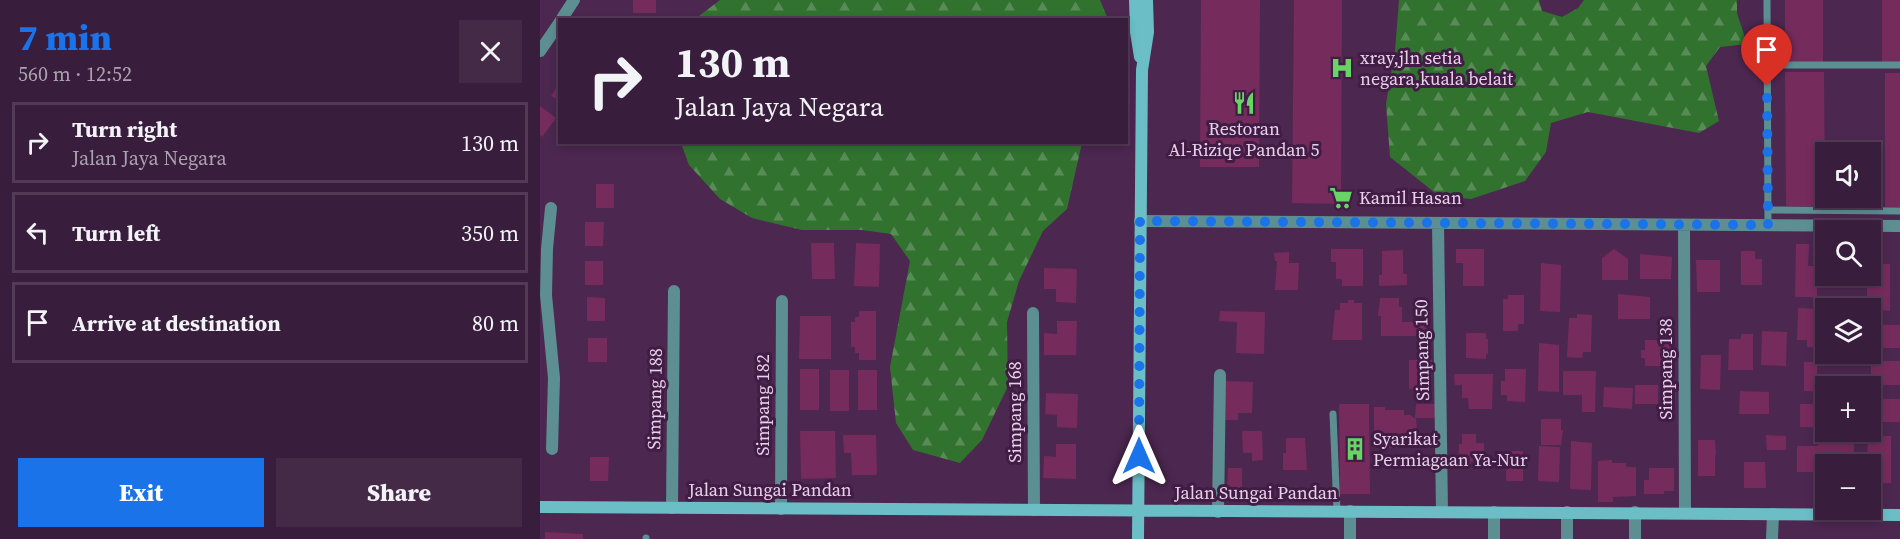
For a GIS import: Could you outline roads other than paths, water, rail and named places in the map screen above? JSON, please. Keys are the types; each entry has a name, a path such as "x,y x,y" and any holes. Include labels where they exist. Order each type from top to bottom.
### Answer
{"street":[{"path":"562,18 574,0"},
{"path":"1134,0 1142,70"},
{"path":"1137,539 1142,70 1148,32 1147,0"},
{"path":"540,51 558,24"},
{"path":"551,208 547,249 546,350 554,408 552,449"},
{"path":"1140,221 1900,226"},
{"name":"Simpang 150","path":"1438,223 1442,512"},
{"name":"Simpang 138","path":"1684,225 1685,513"},
{"name":"Simpang 188","path":"672,508 674,291"},
{"name":"Simpang 182","path":"781,508 782,301"},
{"name":"Simpang 168","path":"1033,313 1034,510"},
{"path":"1218,512 1220,375"},
{"path":"1139,456 1142,467 1142,494 1145,501 1151,507 1164,511"},
{"name":"Jalan Sungai Pandan","path":"540,507 1900,514"},
{"path":"1114,510 1130,519 1137,539"},
{"path":"1343,511 1350,539"},
{"path":"1494,512 1494,539"},
{"path":"1567,512 1567,539"},
{"path":"1635,513 1635,539"},
{"path":"1773,514 1773,539"}],"lane":[{"path":"1767,0 1768,225"},
{"path":"1767,65 1900,65"},
{"path":"1768,210 1900,212"},
{"path":"1333,414 1343,511"}],"place":[{"name":"xray,jln setia negara,kuala belait","path":"1342,68"},
{"name":"Restoran Al-Riziqe Pandan 5","path":"1244,103"},
{"name":"Kamil Hasan","path":"1341,198"},
{"name":"Syarikat Permiagaan Ya-Nur","path":"1355,449"}]}
